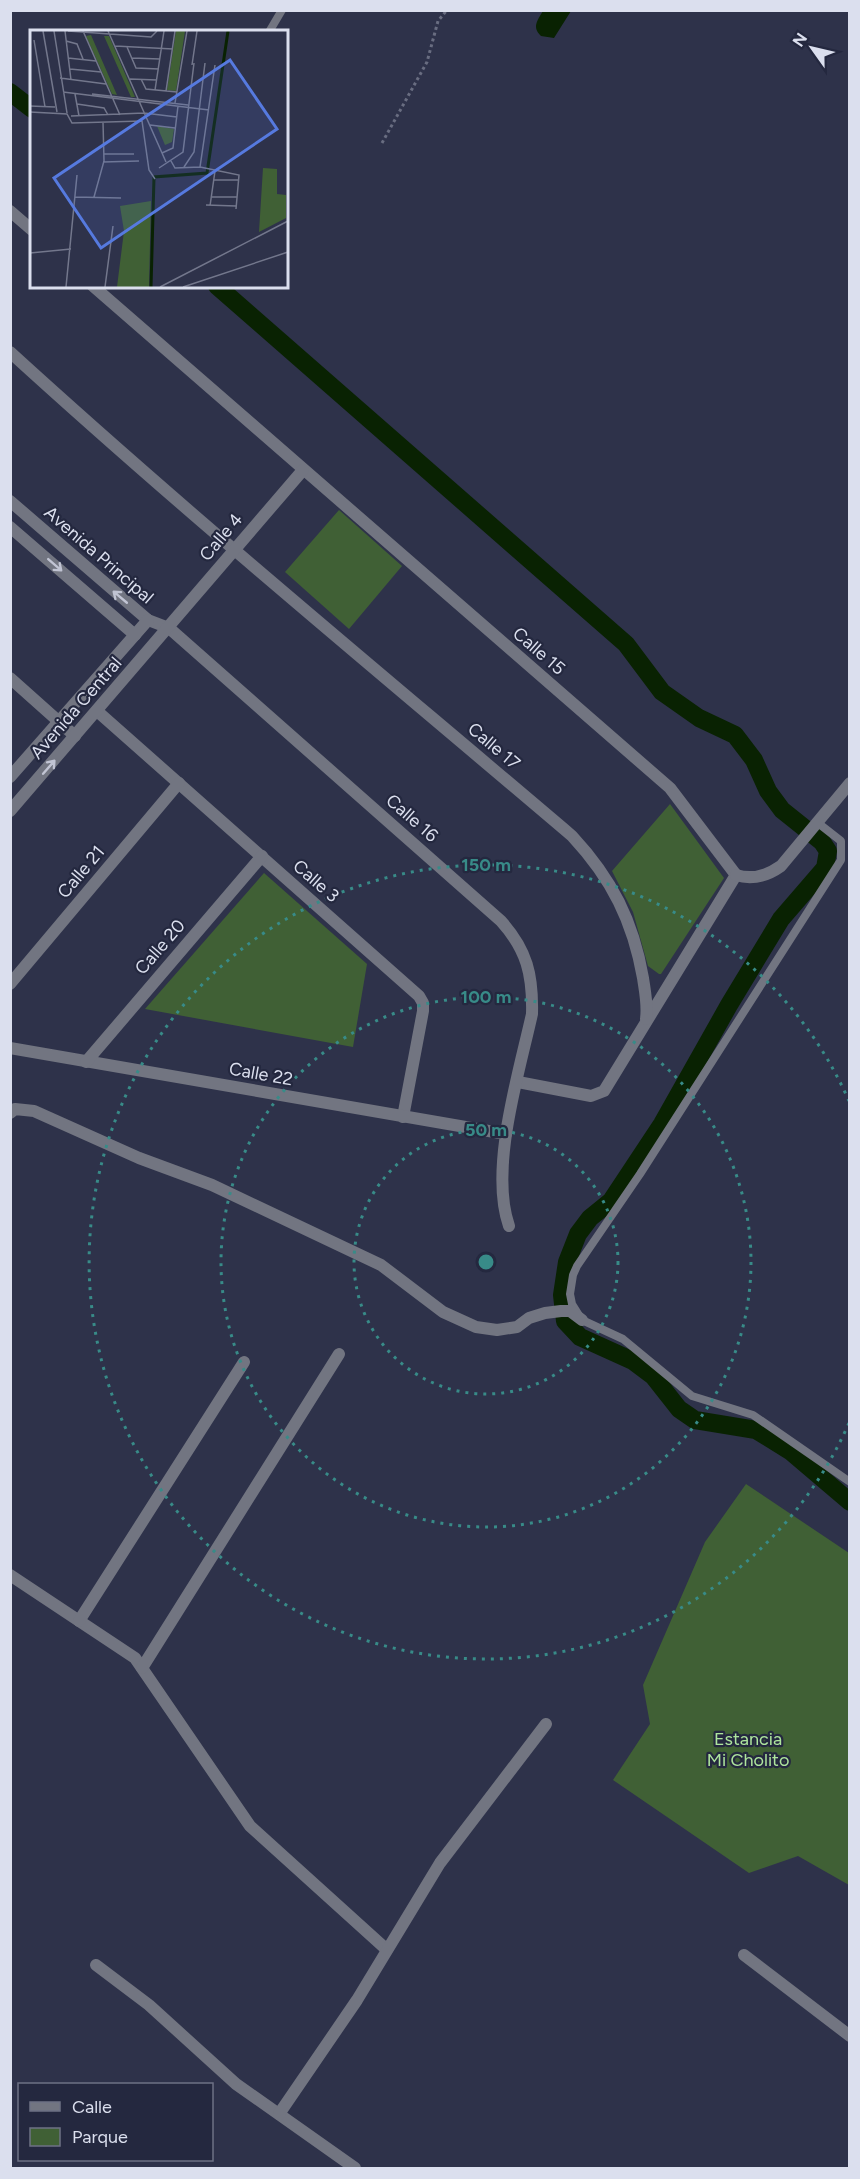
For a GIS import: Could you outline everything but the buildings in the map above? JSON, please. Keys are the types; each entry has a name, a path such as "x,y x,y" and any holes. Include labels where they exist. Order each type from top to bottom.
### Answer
{"street":[{"path":"10,211 30,228"},
{"name":"Calle 15","path":"95,288 670,788 736,875"},
{"name":"Calle 17","path":"10,352 584,848 614,890 633,936 646,995 648,1011 646,1023"},
{"name":"Calle 4","path":"169,628 303,470"},
{"name":"Avenida Principal","path":"10,501 148,620 169,628"},
{"name":"Avenida Principal","path":"10,527 135,635"},
{"name":"Avenida Central","path":"10,777 148,620"},
{"name":"Avenida Central","path":"10,811 169,628"},
{"name":"Calle 16","path":"169,628 501,921 514,936 524,955 532,989 532,1014 506,1134 501,1191 509,1226"},
{"path":"10,678 75,736"},
{"name":"Calle 3","path":"97,711 415,992 423,1003 403,1117"},
{"name":"Calle 21","path":"10,984 178,783"},
{"path":"518,1082 582,1095 600,1094 607,1087 736,875 750,877 772,872 790,857 849,783"},
{"name":"Calle 20","path":"86,1062 262,856"},
{"name":"Calle 22","path":"10,1048 506,1134"},
{"path":"10,1113 15,1109 34,1111 271,1212 381,1265 443,1312 476,1327 496,1329 517,1327 529,1318 545,1313 565,1311 582,1320"},
{"path":"141,1668 339,1354"},
{"path":"79,1620 244,1362"},
{"path":"10,1575 135,1658 250,1826 386,1949"},
{"path":"279,2114 357,2000 440,1863 546,1724"},
{"path":"744,1955 849,2036"},
{"path":"96,1965 149,2005 236,2084 355,2169"}],"lane":[{"path":"269,30 282,10"},
{"path":"817,823 841,841 841,860 640,1174 577,1266 570,1294 572,1304 582,1320 623,1338 692,1396 753,1415 849,1482"}],"path":[{"path":"382,143 427,62 438,21 447,10"}],"green space":[{"path":"339,510 402,566 349,629 285,572"},
{"path":"670,804 724,878 659,974 648,966 633,912 612,871"},
{"path":"264,873 367,964 353,1047 145,1009"},
{"name":"Estancia Mi Cholito","path":"746,1484 849,1553 849,1885 798,1856 749,1873 613,1780 650,1724 643,1685 705,1542"}],"shaded area":[{"path":"543,11 571,11 554,38 541,36 537,30 537,21"}],"waterway":[{"path":"10,92 30,107"},
{"path":"219,288 626,644 662,692 699,718 735,735 754,760 768,791 782,810 822,842 828,851 825,868 781,919 662,1124 611,1201 590,1218 578,1234 567,1262 562,1295 565,1321 580,1337 633,1361 653,1376 679,1409 695,1420 756,1430 790,1451 850,1502"}]}
